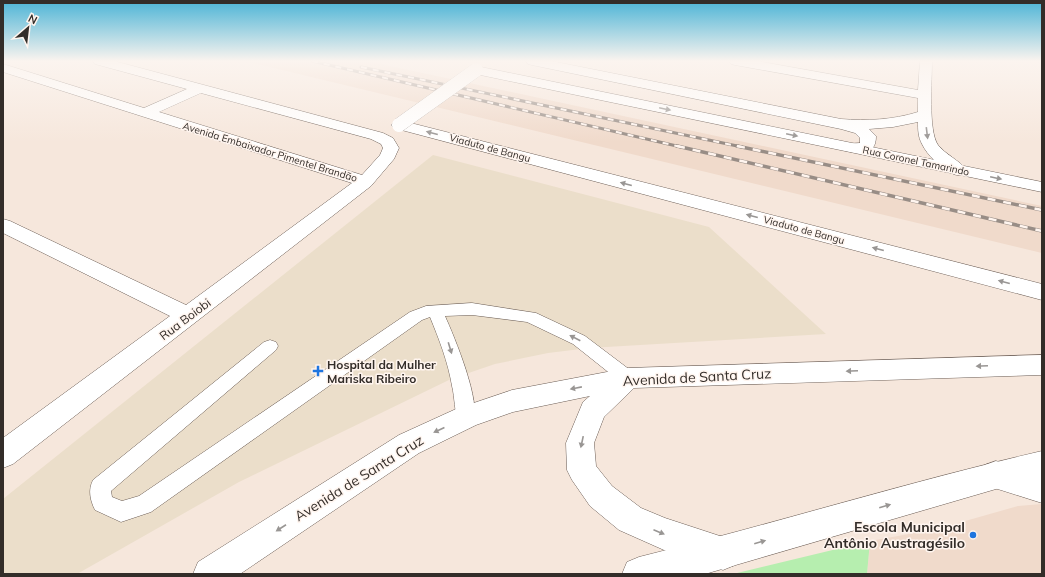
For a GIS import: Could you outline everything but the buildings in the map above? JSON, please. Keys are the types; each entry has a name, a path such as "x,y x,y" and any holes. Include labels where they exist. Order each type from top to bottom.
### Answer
{"street":[{"name":"Avenida Embaixador Pimentel Brandão","path":"66,88 365,182 388,156 391,148 387,141 377,136 194,88"},
{"name":"Viaduto de Bangu","path":"451,88 399,125 1042,292"},
{"name":"Viaduto de Bangu","path":"563,88 849,147"},
{"name":"Rua Coronel Tamarindo","path":"664,88 841,124 860,130 868,136 868,145 862,148 849,147"},
{"path":"885,88 925,95"},
{"path":"925,88 925,115 929,143 937,154 958,170"},
{"path":"145,113 198,89"},
{"name":"Rua Coronel Tamarindo","path":"841,124 866,126 885,125 903,122 925,115"},
{"name":"Rua Coronel Tamarindo","path":"849,147 1042,187"},
{"name":"Rua Boiobi","path":"3,455 365,182"},
{"path":"3,225 189,316"},
{"name":"Avenida de Santa Cruz","path":"210,574 409,444 466,417 512,401 628,378 1035,367"},
{"path":"628,378 593,410 580,443 582,470 601,496 630,519 664,534 723,553"},
{"path":"639,574 723,553 996,475 1042,464"},
{"path":"996,475 1042,488"}],"lane":[{"path":"270,346 100,487 102,503 121,512 144,505 416,316 426,312 472,308 530,317 579,340 628,378"},
{"path":"435,312 449,343 461,385 466,417"}],"shaded area":[{"path":"357,88 492,88 1042,206 1042,253"},
{"name":"Hospital da Mulher Mariska Ribeiro","path":"433,155 709,227 826,334 589,348 548,353 495,364 451,379 239,482 77,574 3,574 3,499"},
{"name":"Escola Municipal Antônio Austragésilo","path":"1042,504 1042,574 867,574 870,541 937,529 1018,506"}],"green space":[{"path":"870,541 867,574 733,574"}],"railway":[{"path":"428,88 681,147"},
{"path":"461,88 742,147"},
{"path":"677,146 1042,231"},
{"path":"737,146 1042,210"}],"place":[{"name":"Hospital da Mulher Mariska Ribeiro","path":"318,371"},
{"name":"Escola Municipal Antônio Austragésilo","path":"973,535"}]}
